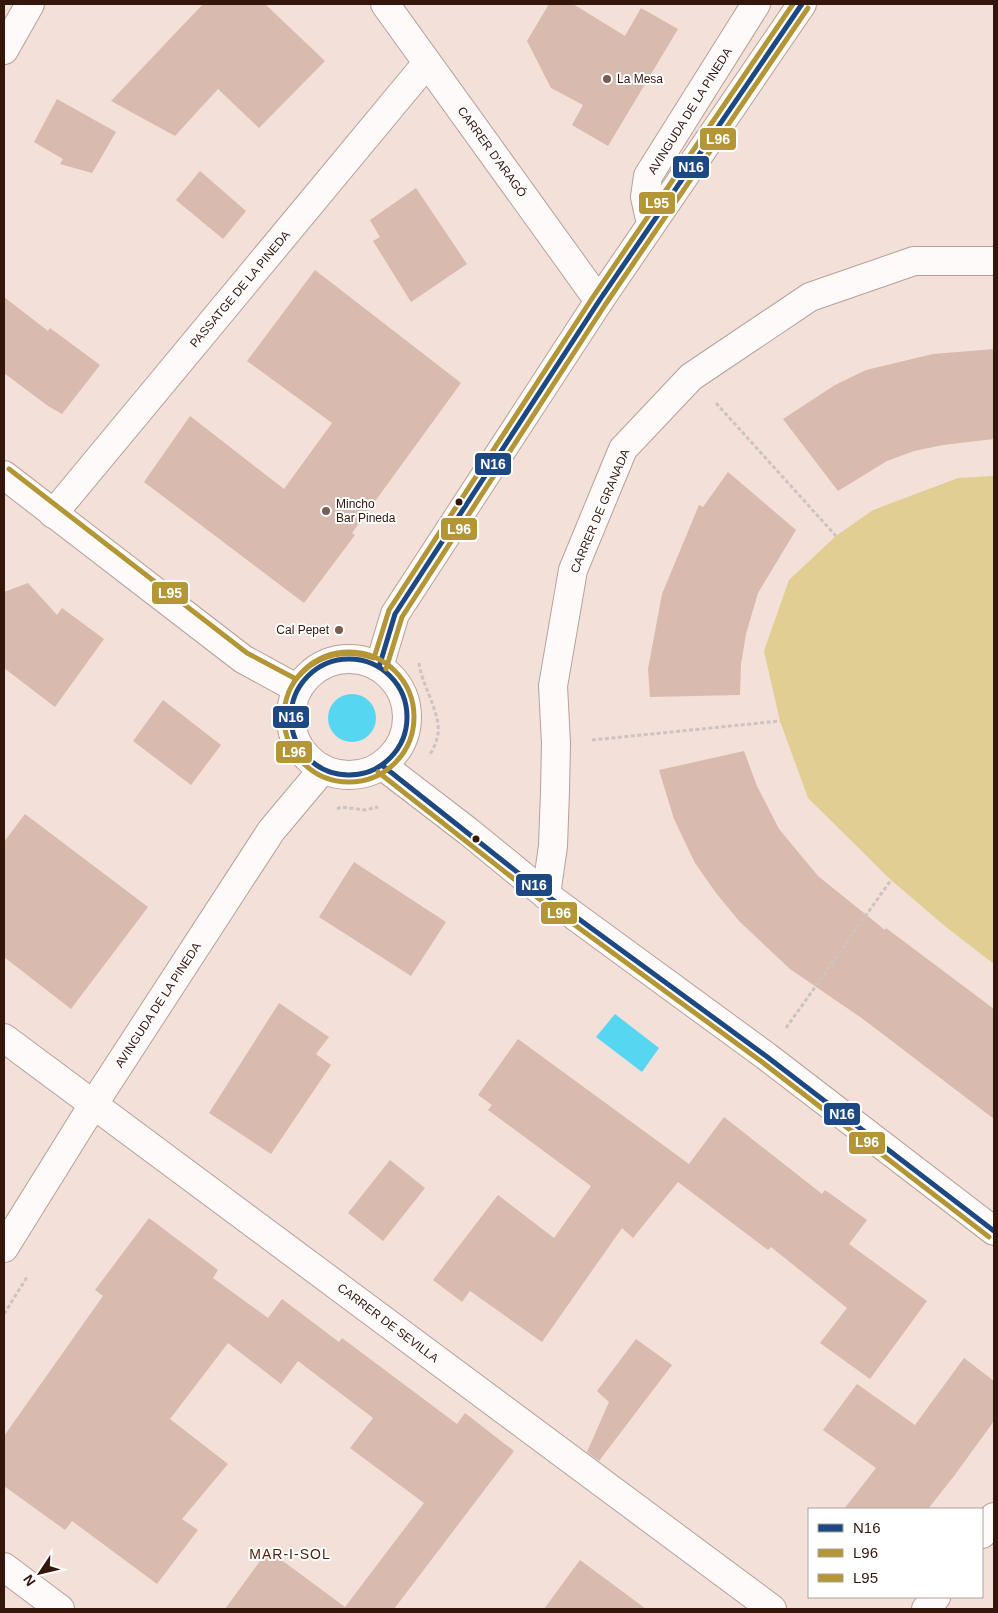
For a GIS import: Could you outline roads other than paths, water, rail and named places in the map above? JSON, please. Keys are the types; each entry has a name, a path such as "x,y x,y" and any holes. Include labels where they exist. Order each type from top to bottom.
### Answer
{"street":[{"path":"7,35 30,4"},
{"name":"CARRER D'ARAGÓ","path":"385,4 599,301"},
{"name":"AVINGUDA DE LA PINEDA","path":"652,224 644,197 648,176 756,4"},
{"path":"379,667 395,614 599,301 802,4"},
{"name":"PASSATGE DE LA PINEDA","path":"53,514 427,63"},
{"name":"CARRER DE GRANADA","path":"546,895 553,846 555,791 556,744 553,686 573,570 623,450 691,377 810,297 914,261 994,261"},
{"path":"4,475 244,659 298,689"},
{"path":"343,659 361,660 379,667 394,679 404,697 407,716 404,736 398,748 384,766 359,774 342,775 323,769 308,758 298,743 292,725 292,707 298,689 309,674 325,664 343,659"},
{"path":"384,766 546,895 766,1056 994,1231"},
{"name":"AVINGUDA DE LA PINEDA","path":"4,1248 93,1105 270,831 323,769"},
{"name":"CARRER DE SEVILLA","path":"4,1038 772,1609"},
{"path":"983,1533 994,1517"},
{"path":"4,1567 60,1609"},
{"path":"926,1609 935,1598"}],"water":[{"path":"347,694 357,694 369,701 376,713 376,723 369,735 357,742 347,742 339,738 332,731 328,723 328,713 332,705 339,698"},
{"path":"615,1014 659,1048 642,1072 596,1037"}],"place":[{"name":"La Mesa","path":"607,79"},
{"name":"Mincho Bar Pineda","path":"326,511"},
{"name":"Cal Pepet","path":"339,630"}],"district":[{"name":"MAR-I-SOL","path":"290,1554"}]}
